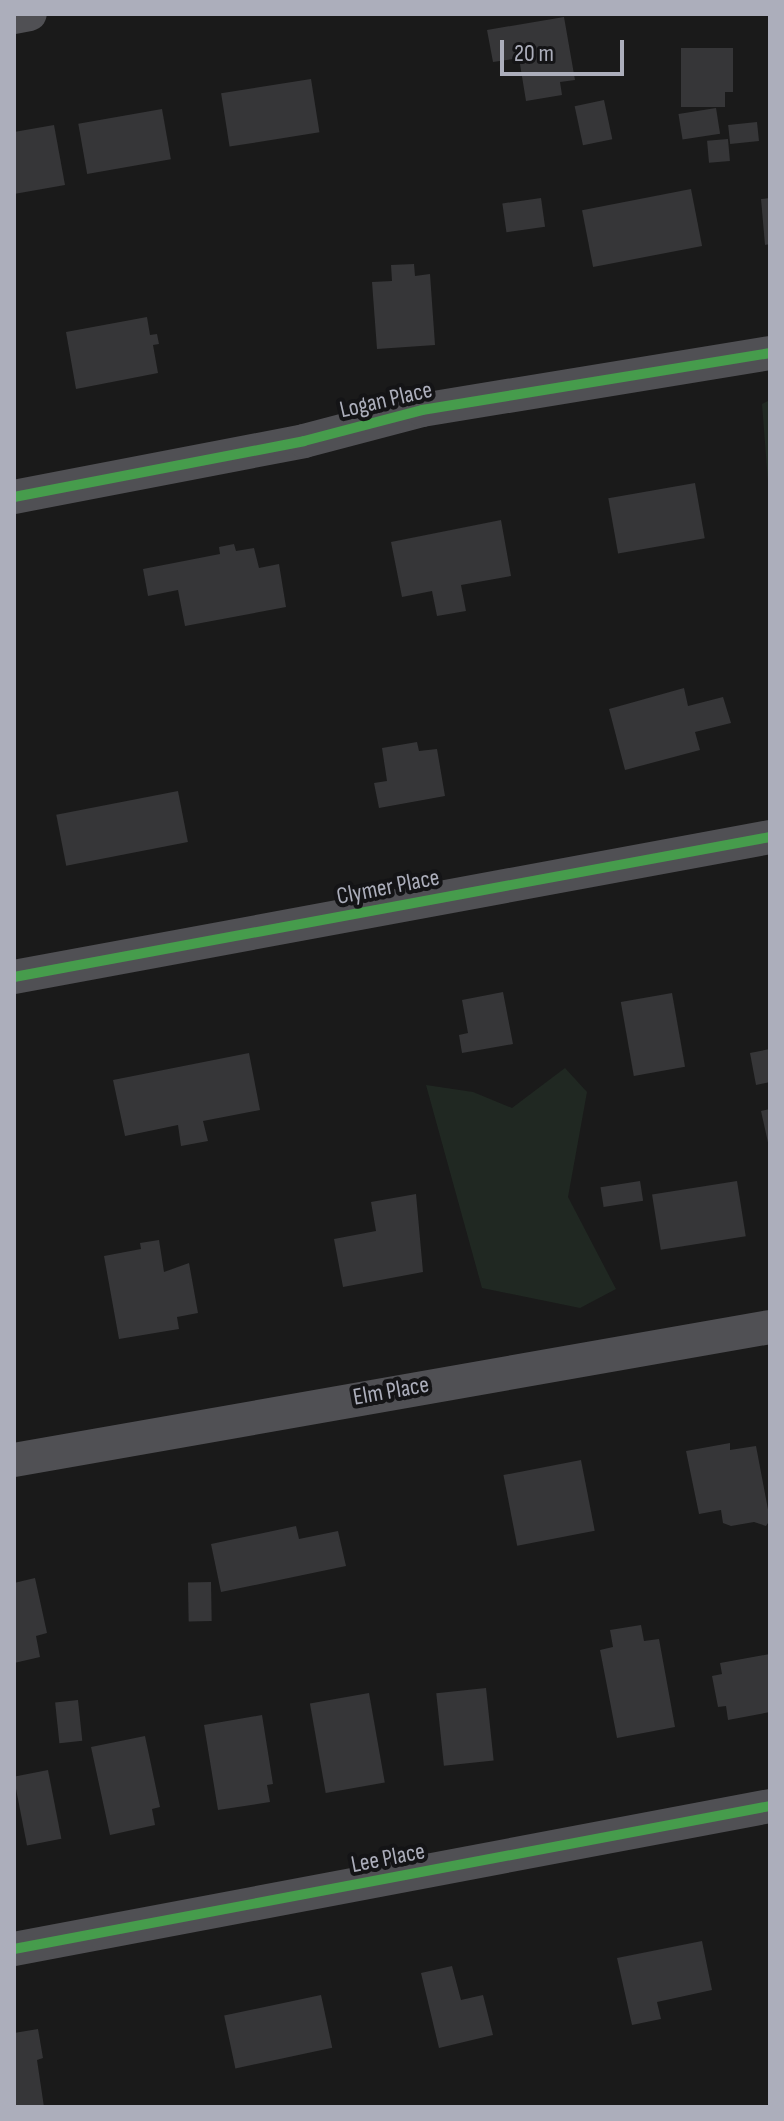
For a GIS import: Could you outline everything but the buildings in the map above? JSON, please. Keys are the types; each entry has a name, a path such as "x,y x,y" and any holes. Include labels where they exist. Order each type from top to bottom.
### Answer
{"street":[{"path":"14,17 30,14"},
{"name":"Logan Place","path":"14,497 304,441 422,410 770,353"},
{"name":"Clymer Place","path":"14,977 770,837"},
{"name":"Elm Place","path":"14,1460 770,1327"},
{"name":"Lee Place","path":"14,1949 770,1806"}],"shaded area":[{"path":"770,400 770,508 762,404"},
{"path":"565,1068 587,1092 568,1197 616,1289 580,1308 482,1288 426,1085 473,1092 512,1108"}],"cycle path":[{"path":"14,497 304,441 422,410 770,353"},
{"path":"14,977 770,837"},
{"path":"14,1949 770,1806"}]}
